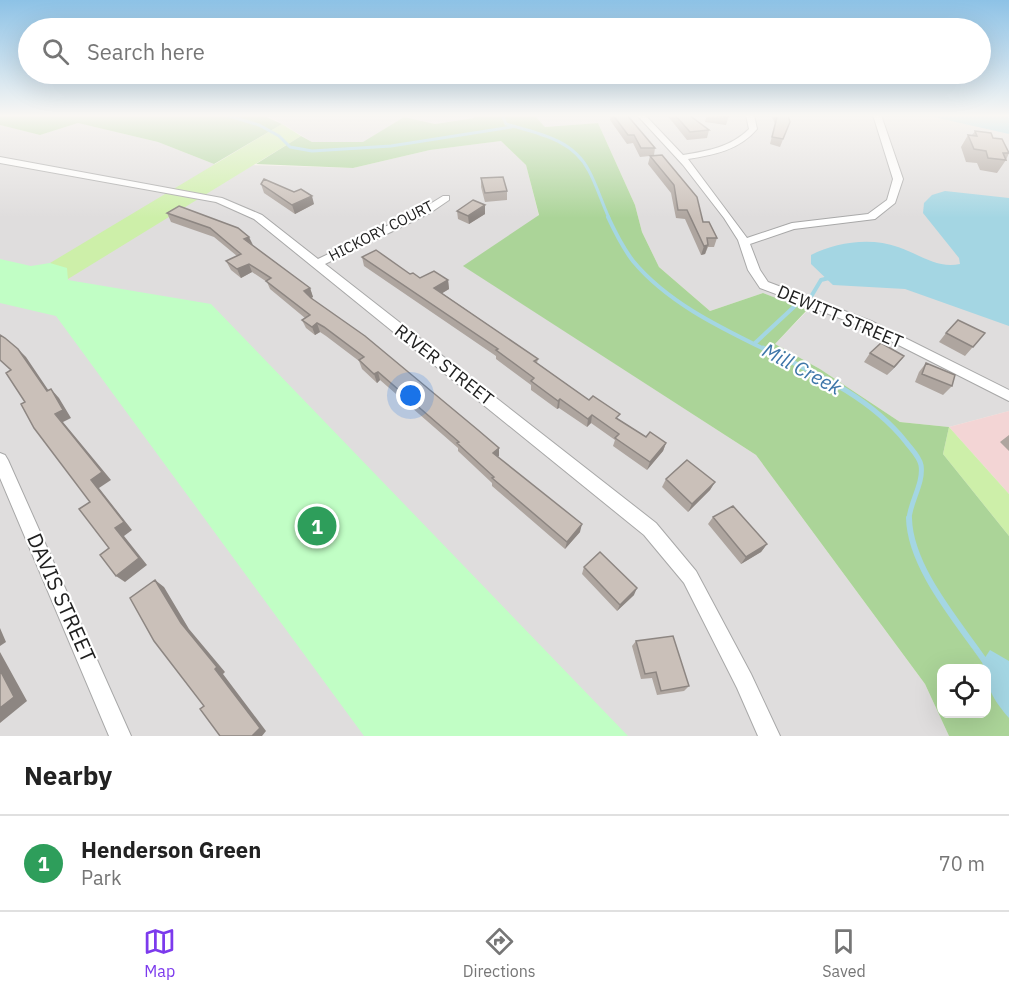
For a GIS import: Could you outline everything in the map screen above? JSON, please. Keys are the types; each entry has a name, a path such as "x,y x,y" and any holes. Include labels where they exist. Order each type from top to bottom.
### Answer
{"street":[{"name":"DEWITT STREET","path":"673,149 728,217 744,243 754,270 764,285 867,324 1008,393"},
{"path":"681,158 725,149"},
{"path":"744,243 792,226 871,217 892,201 898,179 888,149"},
{"name":"RIVER STREET","path":"0,160 219,200 258,217 650,529 690,577 744,681 768,736"},
{"name":"HICKORY COURT","path":"316,264 426,211 446,198"},
{"name":"DAVIS STREET","path":"0,460 6,489 120,736"}],"shaded area":[{"path":"0,149 177,149 214,164 353,168 435,149 510,149 526,165 539,216 464,266 756,455 925,684 937,710 937,718 941,718 949,736 0,736"},
{"path":"610,149 1009,149 1009,411 949,427 900,422 820,369 775,344 807,311 763,293 710,311 659,267 642,232 635,205"},
{"path":"1009,411 1009,494 949,427"}],"green space":[{"path":"177,149 239,149 214,164"},
{"path":"240,149 279,149 68,279 50,263"},
{"path":"280,149 435,149 353,168 256,164"},
{"path":"510,149 610,149 635,205 642,232 659,267 710,311 763,293 807,310 775,344 820,369 900,422 949,427 943,454 1009,536 1009,736 949,736 941,718 991,718 991,664 937,664 937,710 925,684 756,455 463,266 539,215 526,165"},
{"path":"0,259 31,266 50,263 67,268 68,280 211,304 628,736 364,736 56,316 0,303"},
{"path":"949,427 1009,494 1009,536 943,454"}],"water":[{"path":"945,191 1009,198 1009,326 905,289 833,285 811,264 811,255 831,247 854,242 877,242 898,247 936,263 960,264 959,258 923,213 924,203 932,195"},
{"path":"990,650 1009,661 1009,718 991,690 991,664 983,664"}],"building":[{"path":"976,149 1007,149 1009,153 1003,153 1006,160 988,158 986,151"},
{"path":"662,155 697,197 703,222 709,222 717,238 707,238 708,245 704,246 687,210 678,210 674,185 650,156"},
{"path":"503,177 507,191 485,193 481,178"},
{"path":"264,179 294,192 301,189 312,196 292,205 261,184"},
{"path":"473,200 485,205 468,216 457,211"},
{"path":"179,206 238,228 249,237 244,239 310,288 304,291 311,298 365,336 478,430 499,448 493,453 582,524 567,542 492,478 494,477 457,443 459,442 378,372 374,374 359,360 364,357 324,327 317,323 312,327 302,320 310,315 266,281 271,278 249,264 237,269 226,261 241,254 210,228 167,213"},
{"path":"376,250 410,274 413,273 420,278 434,271 448,280 434,288 538,359 534,361 589,400 593,396 620,414 616,418 646,437 650,432 666,443 650,462 615,438 619,434 592,415 588,419 560,399 558,401 531,381 534,378 496,350 498,349 362,257"},
{"path":"958,320 985,333 973,347 946,333"},
{"path":"0,335 18,349 47,391 51,389 63,410 55,414 102,472 91,480 124,522 115,528 139,558 116,576 100,555 109,548 79,509 90,502 34,428 21,404 25,402 6,373 11,370 0,360"},
{"path":"881,343 904,356 894,367 870,353"},
{"path":"926,363 955,375 952,386 922,374"},
{"path":"687,460 715,482 692,504 666,479"},
{"path":"733,506 767,544 746,557 713,517"},
{"path":"600,552 637,588 620,605 584,567"},
{"path":"155,580 181,623 217,667 215,669 260,728 252,736 220,736 200,709 204,706 154,641 130,598"},
{"path":"673,636 689,686 661,691 656,672 645,674 636,641"},
{"path":"0,670 14,697 0,708"}],"waterway":[{"path":"303,149 338,149"},
{"name":"Mill Creek","path":"572,149 589,171 609,218"},
{"name":"Mill Creek","path":"608,217 626,251 647,276 678,301 712,323 754,344"},
{"path":"812,295 821,280 829,278"},
{"path":"754,344 796,305"},
{"name":"Mill Creek","path":"754,344 766,350"},
{"name":"Mill Creek","path":"763,348 840,387 875,411 906,442 921,465 919,486 909,519"},
{"name":"Mill Creek","path":"909,519 911,537 926,574 984,660 988,660"}],"place":[{"name":"Henderson Green","path":"317,526"}]}
